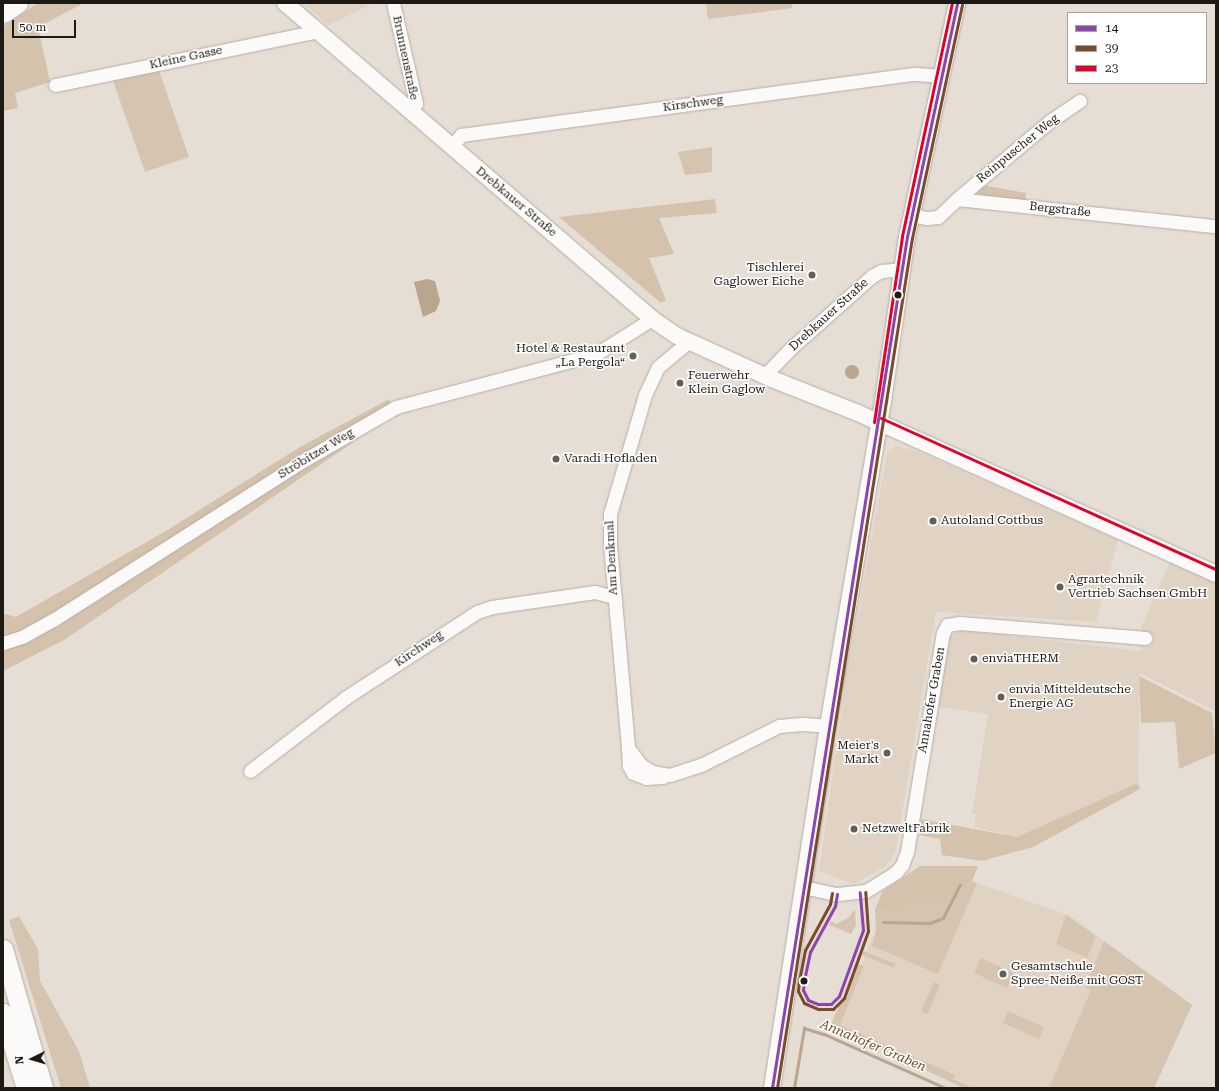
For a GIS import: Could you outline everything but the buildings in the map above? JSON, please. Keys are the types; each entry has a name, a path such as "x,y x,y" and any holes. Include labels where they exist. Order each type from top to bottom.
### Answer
{"highway":[{"path":"3,13 18,3"},
{"path":"3,949 43,1088"},
{"path":"3,1013 26,1088"}],"main road":[{"name":"Drebkauer Straße","path":"285,3 652,319 688,342 764,376 879,423 1216,574"},
{"path":"772,1088 828,726 879,423 911,215 957,3"}],"street":[{"name":"Brunnenstraße","path":"393,3 416,103 410,111"},
{"name":"Kleine Gasse","path":"55,85 318,30"},
{"name":"Kirschweg","path":"451,147 461,135 915,74 941,76"},
{"name":"Reinpuscher Weg","path":"957,199 1050,121 1080,101"},
{"path":"911,215 926,218 938,217 957,199"},
{"name":"Bergstraße","path":"957,199 1216,226"},
{"name":"Drebkauer Straße","path":"764,376 790,349 872,276 881,271 902,268"},
{"name":"Ströbitzer Weg","path":"3,643 22,637 53,620 306,459 396,407 596,354 652,319"},
{"name":"Am Denkmal","path":"688,342 658,367 645,395 610,514 611,559 629,766 637,776 657,779 701,765 779,726 804,724 828,726"},
{"path":"595,592 605,577 611,559"},
{"name":"Kirchweg","path":"250,771 345,698 476,612 492,607 595,592 614,597"},
{"name":"Annahofer Graben","path":"804,887 849,894 866,891 896,872 902,865 907,852 942,641 947,625 960,623 1145,638"}],"shaded area":[{"path":"38,3 84,3 38,27 50,82 15,93 18,108 3,111 3,27"},
{"path":"303,3 374,3 328,25"},
{"path":"706,3 792,3 792,8 708,19"},
{"path":"157,65 189,157 145,172 113,81"},
{"path":"712,147 712,172 685,175 678,152"},
{"path":"982,185 1026,193 1025,204 975,198"},
{"path":"715,199 717,213 659,218 674,254 649,258 666,300 661,303 559,217"},
{"path":"427,279 435,281 440,301 436,311 423,317 414,282"},
{"path":"852,365 857,367 859,372 857,377 852,379 847,377 845,372 847,367"},
{"path":"389,399 397,417 390,417 64,640 3,671 3,615 5,614 16,617 169,529 300,447"},
{"path":"896,446 917,451 1118,540 1096,622 936,612 896,849 890,862 883,868 853,884 819,871 847,673 887,453"},
{"path":"1171,560 1216,581 1216,711 1140,673 1138,783 1017,837 974,827 976,814 972,814 988,714 933,706 945,644 951,636 961,630 1141,651 1142,625"},
{"path":"1139,676 1212,713 1216,753 1179,769 1175,722 1141,723"},
{"path":"1138,783 1140,789 1033,847 982,861 942,855 940,839 920,835 921,819 1017,837"},
{"path":"920,866 978,866 972,881 940,904 875,909 883,891"},
{"name":"Gesamtschule Spree-Neiße mit GOST","path":"972,881 1070,916 1192,1005 1154,1088 974,1088 837,1026 873,936 914,941"},
{"path":"972,881 977,883 938,974 872,946 876,930 875,909 940,904"},
{"path":"855,909 856,925 851,934 829,925 831,921 836,924 848,918"},
{"path":"1066,915 1096,936 1087,958 1056,944"},
{"path":"19,916 38,949 40,981 79,1051 90,1088 61,1088 9,920"},
{"path":"1104,941 1192,1005 1154,1088 1049,1088 1091,990 1085,987"},
{"path":"864,951 896,964 894,968 862,955"},
{"path":"981,958 1014,973 1007,988 974,973"},
{"path":"858,964 864,966 840,1025 955,1075 953,1079 974,1088 964,1088 830,1026 843,997 847,998"},
{"path":"934,982 940,985 928,1014 921,1011"},
{"path":"1008,1011 1044,1027 1039,1039 1003,1023"}],"waterway":[{"path":"883,922 930,923 943,918 960,885"},
{"name":"Annahofer Graben","path":"794,1088 804,1028 824,1034 946,1088"}],"transit line":[{"name":"23","path":"874,422 902,236 952,3"},
{"name":"14","path":"772,1088 907,237 957,3"},
{"name":"39","path":"777,1088 912,238 962,4"},
{"name":"23","path":"881,418 1216,569"},
{"name":"14","path":"837,894 835,906 810,952 804,981 803,990 808,1000 818,1004 831,1004 839,996 863,930 860,892"},
{"name":"39","path":"832,893 830,904 805,950 799,980 798,991 804,1003 818,1009 833,1009 844,998 868,931 865,892"}],"place":[{"name":"Tischlerei Gaglower Eiche","path":"812,275"},
{"name":"Hotel & Restaurant „La Pergola“","path":"633,356"},
{"name":"Feuerwehr Klein Gaglow","path":"680,383"},
{"name":"Varadi Hofladen","path":"556,459"},
{"name":"Autoland Cottbus","path":"933,521"},
{"name":"Agrartechnik Vertrieb Sachsen GmbH","path":"1060,587"},
{"name":"enviaTHERM","path":"974,659"},
{"name":"envia Mitteldeutsche Energie AG","path":"1001,697"},
{"name":"Meier's Markt","path":"887,753"},
{"name":"NetzweltFabrik","path":"854,829"},
{"name":"Gesamtschule Spree-Neiße mit GOST","path":"1003,974"}]}
